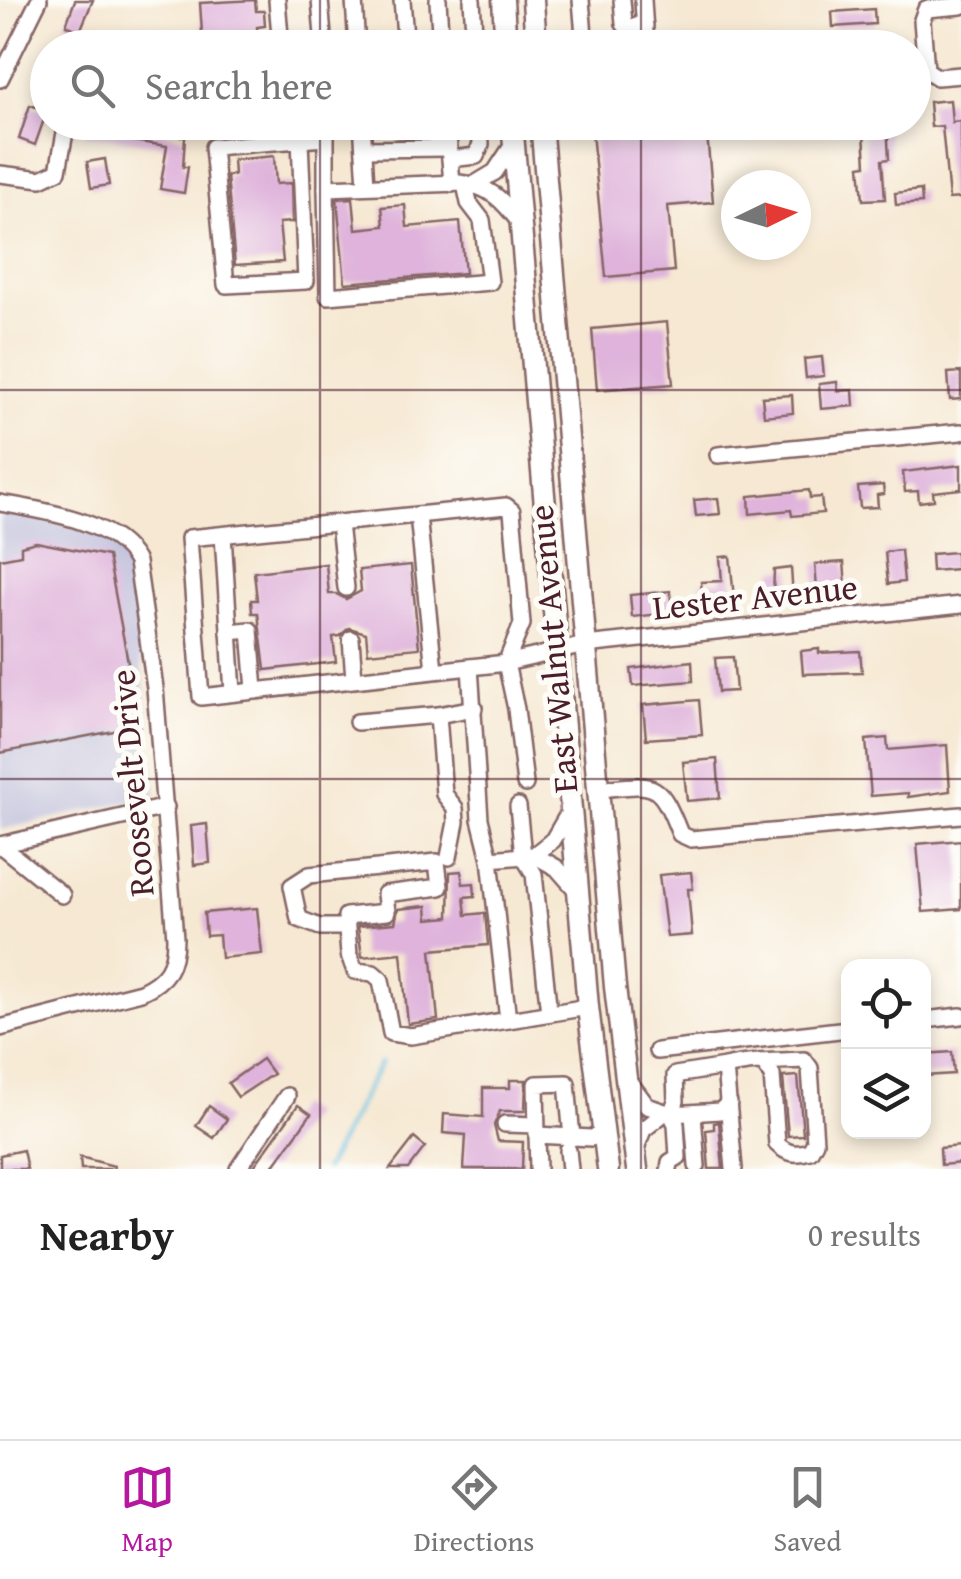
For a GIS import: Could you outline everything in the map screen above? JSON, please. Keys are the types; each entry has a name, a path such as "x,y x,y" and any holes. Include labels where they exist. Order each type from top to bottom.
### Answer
{"main road":[{"path":"503,0 505,30"},
{"path":"534,0 535,30"},
{"name":"East Walnut Avenue","path":"514,140 588,1008 608,1169"},
{"name":"East Walnut Avenue","path":"543,140 598,788 636,1161"}],"street":[{"path":"0,79 39,0"},
{"path":"277,0 279,30"},
{"path":"320,0 322,30"},
{"path":"354,0 356,30"},
{"path":"402,0 404,30"},
{"path":"438,0 440,30"},
{"path":"472,0 474,30"},
{"path":"582,0 584,30"},
{"path":"622,0 624,24 644,26"},
{"path":"643,0 644,30"},
{"path":"923,30 926,9 961,6"},
{"path":"931,73 937,77 961,74"},
{"path":"0,174 41,179 58,171 64,140"},
{"path":"306,281 300,140 212,147 226,285 306,281 328,286"},
{"path":"325,140 328,296 490,282 482,220 469,203 449,140"},
{"path":"363,140 366,185"},
{"path":"364,148 476,156 482,140"},
{"path":"326,188 464,184 495,172 510,140"},
{"path":"464,184 502,199 520,223"},
{"path":"718,456 961,432"},
{"name":"Roosevelt Drive","path":"0,503 52,513 114,535 130,548 138,562 155,688 176,938 175,959 168,974 142,992 0,1028"},
{"path":"223,534 233,693 202,696 189,538 223,534 506,506 512,511 522,624 506,663 526,784"},
{"path":"418,515 434,670"},
{"path":"339,523 346,588"},
{"name":"Lester Avenue","path":"233,693 531,660 585,645 961,605"},
{"path":"230,632 250,630 256,690"},
{"path":"351,639 354,679"},
{"path":"470,667 480,819 490,859 508,1020"},
{"path":"358,722 474,708"},
{"path":"438,715 444,794 455,808 449,857"},
{"path":"598,788 646,784 657,789 665,797 680,834 690,838 961,815"},
{"path":"518,806 534,874 549,1013"},
{"path":"0,845 166,807"},
{"path":"490,859 529,855 553,840 571,809"},
{"path":"456,822 480,819"},
{"path":"0,845 62,895"},
{"path":"529,855 556,868 578,892"},
{"path":"347,927 320,926 298,919 292,886 309,876 437,862 440,887 385,894 387,912 346,916 350,955 356,971 373,973 381,980 391,1033 410,1036 588,1008"},
{"path":"931,1019 961,1016"},
{"path":"657,1050 841,1030"},
{"path":"793,1035 796,1060"},
{"path":"636,1161 643,1130 668,1114 676,1101 675,1075 763,1062 796,1060 804,1060 810,1068 815,1142 810,1151 786,1152 777,1144 772,1075 763,1062"},
{"path":"724,1067 734,1169"},
{"path":"624,1071 647,1106 668,1114 720,1112 729,1103"},
{"path":"538,1169 536,1084 567,1082 570,1169"},
{"path":"238,1169 287,1096"},
{"path":"668,1114 676,1124 678,1157 668,1169"},
{"path":"693,1115 697,1166"},
{"path":"505,1124 537,1130 570,1144 603,1135"}],"shaded area":[{"path":"0,509 100,533 130,560 156,795 0,830"}],"building":[{"path":"75,0 93,0 80,30 66,25"},
{"path":"255,0 256,11 264,11 265,26 257,30 202,30 200,3"},
{"path":"874,9 875,24 833,27 832,12"},
{"path":"950,100 952,122 961,121 961,198 949,199 942,126 931,127 931,102"},
{"path":"30,105 30,140 37,140 35,145 19,139"},
{"path":"126,140 185,140 183,167 188,167 184,193 160,189 167,146"},
{"path":"593,140 708,140 713,202 668,206 674,271 606,277"},
{"path":"864,140 888,140 889,159 882,160 885,199 863,200 860,166 866,165"},
{"path":"274,156 276,184 291,183 292,222 279,223 283,262 235,265 227,176 234,175 233,160"},
{"path":"105,159 109,185 91,188 87,162"},
{"path":"921,190 922,203 896,205 895,193"},
{"path":"353,198 356,229 384,226 382,207 405,205 407,227 460,222 465,273 345,283 337,199"},
{"path":"667,322 673,384 597,390 592,329"},
{"path":"822,357 824,376 806,378 804,359"},
{"path":"961,372 961,399 950,400 948,373"},
{"path":"837,382 838,391 853,390 854,406 821,409 819,384"},
{"path":"792,395 793,413 764,416 762,397"},
{"path":"961,465 961,489 933,492 934,500 919,502 918,491 905,492 903,472"},
{"path":"883,485 884,494 877,495 878,507 860,508 858,487"},
{"path":"809,490 810,498 821,497 823,513 792,516 791,510 750,514 749,496"},
{"path":"718,498 720,514 696,516 694,500"},
{"path":"36,542 108,556 140,726 0,753 0,559 21,555 21,546"},
{"path":"901,550 904,582 888,584 885,552"},
{"path":"956,552 957,569 932,571 931,554"},
{"path":"730,556 734,599 703,602 701,582 722,581 720,557"},
{"path":"844,562 846,586 817,589 815,564"},
{"path":"326,564 329,594 346,599 361,591 359,570 411,565 419,648 368,653 366,633 349,628 333,637 336,662 265,670 258,613 252,613 251,600 257,600 254,572"},
{"path":"791,568 793,597 773,598 774,570"},
{"path":"670,591 672,613 632,617 630,595"},
{"path":"819,649 819,653 860,651 862,672 803,674 801,651"},
{"path":"733,657 736,691 718,692 715,658"},
{"path":"692,661 693,681 633,686 631,669"},
{"path":"699,700 702,735 646,739 643,705"},
{"path":"887,738 888,750 947,745 950,791 908,797 908,793 871,796 866,740"},
{"path":"717,759 720,798 687,801 683,762"},
{"path":"207,824 210,863 194,865 191,826"},
{"path":"961,840 961,909 923,912 917,844"},
{"path":"461,871 463,884 474,883 475,896 464,897 466,915 485,913 488,945 431,950 438,1020 408,1024 401,953 362,957 358,926 395,923 398,909 427,906 428,919 449,917 450,872"},
{"path":"691,872 693,889 688,889 692,935 667,937 659,875"},
{"path":"257,908 262,954 221,958 219,935 206,936 204,913"},
{"path":"952,1052 954,1074 931,1076 931,1054"},
{"path":"262,1059 273,1074 238,1097 228,1083"},
{"path":"798,1076 803,1135 788,1136 783,1077"},
{"path":"510,1080 526,1080 525,1111 500,1111 494,1125 498,1141 523,1142 522,1169 464,1169 466,1135 443,1133 444,1114 483,1117 483,1088 510,1088"},
{"path":"298,1105 311,1114 271,1169 252,1169"},
{"path":"209,1106 227,1119 214,1138 196,1126"},
{"path":"719,1122 723,1169 709,1169 706,1130 714,1129 714,1123"},
{"path":"414,1138 425,1147 408,1169 390,1169"},
{"path":"961,1146 961,1163 941,1165 940,1148"},
{"path":"23,1150 27,1169 0,1169 0,1155"},
{"path":"80,1157 114,1166 114,1169 81,1169"}],"waterway":[{"path":"325,1169 381,1062"}]}
